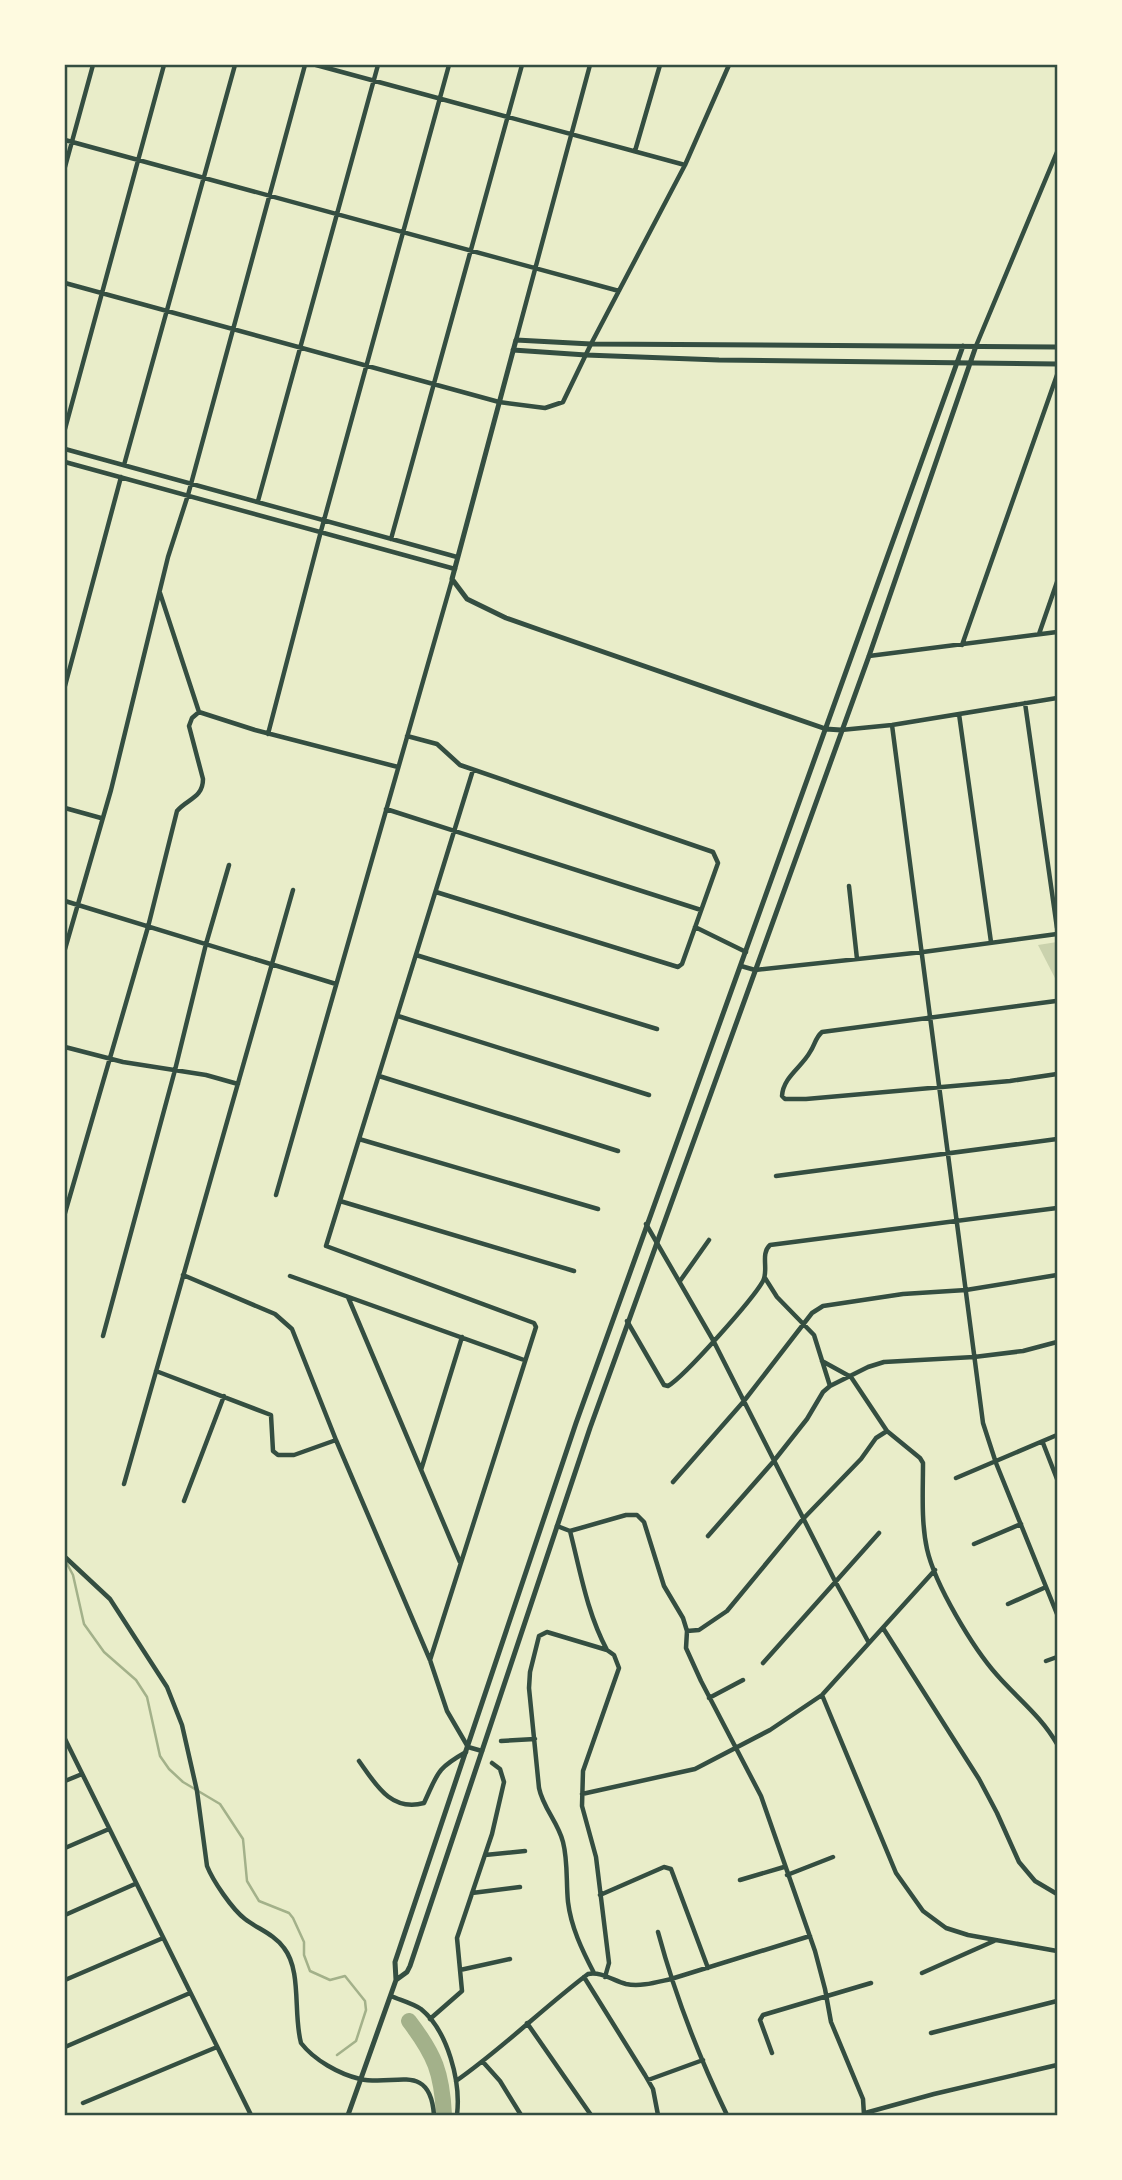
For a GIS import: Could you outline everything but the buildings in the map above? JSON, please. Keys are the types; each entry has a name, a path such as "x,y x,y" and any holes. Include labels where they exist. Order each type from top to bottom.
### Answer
{"street":[{"path":"65,167 93,65"},
{"path":"65,429 164,65"},
{"path":"124,465 235,65"},
{"path":"65,949 111,790 160,592 305,65"},
{"path":"316,65 685,165"},
{"path":"258,501 378,65"},
{"path":"268,734 449,65"},
{"path":"391,539 522,65"},
{"path":"276,1195 453,579 590,65"},
{"path":"635,151 660,65"},
{"path":"65,284 499,402 545,408 564,402 591,344 685,165 729,65"},
{"path":"65,140 619,292"},
{"path":"396,1980 410,1966 627,1321 869,656 976,346 1055,167 1057,152"},
{"path":"516,340 591,344 1057,347"},
{"path":"348,2115 391,1996 396,1980 395,1962 576,1423 963,346"},
{"path":"513,350 746,361 1057,364"},
{"path":"962,645 1057,375"},
{"path":"65,449 457,557"},
{"path":"65,462 455,569"},
{"path":"65,686 121,477"},
{"path":"453,579 467,599 506,618 827,729 892,725 1057,698"},
{"path":"1040,634 1057,582"},
{"path":"160,592 199,712"},
{"path":"869,656 1057,632"},
{"path":"1025,703 1057,928"},
{"path":"199,712 268,734 398,767"},
{"path":"65,1213 148,926 177,811 200,794 203,788 189,726 192,718 199,712"},
{"path":"959,714 991,943"},
{"path":"892,725 984,1423 996,1463 1057,1614"},
{"path":"407,736 437,744 460,765 473,770 713,852 718,863 682,964 678,967 436,892"},
{"path":"430,1660 536,1327 534,1323 326,1246 473,770"},
{"path":"65,808 101,818"},
{"path":"386,810 701,910"},
{"path":"103,1336 229,865"},
{"path":"849,886 856,959"},
{"path":"124,1484 293,890"},
{"path":"65,901 336,984"},
{"path":"695,926 746,952"},
{"path":"741,966 755,970 1057,934"},
{"path":"416,955 657,1028"},
{"path":"1056,1001 822,1032 811,1052 794,1071 782,1091 782,1096 785,1099 806,1099 1010,1081 1057,1074"},
{"path":"398,1016 649,1095"},
{"path":"65,1046 238,1084"},
{"path":"379,1076 618,1151"},
{"path":"359,1139 598,1209"},
{"path":"776,1176 1057,1139"},
{"path":"340,1201 574,1271"},
{"path":"830,1387 814,1335 777,1297 765,1278 766,1248 770,1245 1057,1208"},
{"path":"646,1224 713,1340 803,1520 869,1643"},
{"path":"680,1281 709,1240"},
{"path":"183,1275 275,1314 292,1329 336,1440 430,1660 447,1712 468,1749"},
{"path":"673,1482 744,1401 812,1313 823,1306 966,1290 1057,1275"},
{"path":"290,1276 524,1360"},
{"path":"627,1321 667,1386 713,1340 765,1278"},
{"path":"348,1297 460,1563"},
{"path":"421,1470 461,1337"},
{"path":"708,1536 774,1462 807,1419 823,1392 830,1387 867,1367 884,1362 974,1357 1023,1351 1057,1342"},
{"path":"822,1362 851,1377 887,1431 914,1452 923,1463 923,1514 927,1550 953,1609 984,1660 1008,1688 1034,1710 1057,1744"},
{"path":"156,1371 271,1415 273,1451 278,1455 294,1455 336,1440"},
{"path":"184,1501 224,1396"},
{"path":"687,1631 699,1630 727,1611 803,1520 862,1459 876,1438 887,1431"},
{"path":"956,1478 1057,1435"},
{"path":"1043,1443 1057,1479"},
{"path":"557,1526 570,1531 626,1515 637,1515 644,1522 664,1586 683,1618 687,1631 686,1648 761,1796 810,1937 834,2034 858,2087 864,2114 934,2094 1057,2065"},
{"path":"974,1544 1021,1524"},
{"path":"570,1531 587,1597 599,1635 607,1650"},
{"path":"763,1663 879,1532"},
{"path":"65,1557 110,1599 167,1687 182,1725 197,1791 207,1866 211,1877 243,1918 272,1936 285,1948 293,1963 301,2043 323,2063 361,2080 413,2081 426,2087 433,2096 434,2115"},
{"path":"582,1794 695,1769 770,1730 822,1695 935,1570"},
{"path":"1008,1604 1046,1587"},
{"path":"883,1628 979,1779 1019,1862 1035,1881 1057,1894"},
{"path":"594,1973 573,1925 568,1903 563,1842 542,1802 530,1672 539,1636 548,1632 607,1650 614,1655 620,1668 583,1771 582,1806 596,1857 609,1963 605,1977"},
{"path":"1046,1661 1057,1657"},
{"path":"709,1698 743,1680"},
{"path":"822,1695 886,1853 907,1892 923,1911 946,1928 994,1941 1057,1951"},
{"path":"65,1739 251,2115"},
{"path":"501,1741 535,1739"},
{"path":"359,1761 375,1783 398,1805 411,1807 424,1803 439,1770 445,1764 468,1749 482,1751"},
{"path":"430,2019 462,1991 457,1938 485,1855 504,1782 500,1769 492,1763"},
{"path":"65,1781 82,1774"},
{"path":"65,1848 109,1829"},
{"path":"485,1855 525,1851"},
{"path":"787,1875 833,1857"},
{"path":"600,1895 664,1867 671,1869 708,1968"},
{"path":"740,1880 784,1867"},
{"path":"65,1915 135,1884"},
{"path":"472,1894 520,1887"},
{"path":"658,1932 671,1979 702,2060 727,2115"},
{"path":"456,2081 483,2062 584,1977 594,1973 629,1984 671,1979 810,1937"},
{"path":"65,1980 163,1938"},
{"path":"922,1973 994,1941"},
{"path":"460,1970 510,1959"},
{"path":"584,1977 648,2080 658,2115"},
{"path":"772,2053 760,2017 872,1983"},
{"path":"65,2047 190,1993"},
{"path":"391,1996 420,2008 443,2040 456,2081 457,2115"},
{"path":"931,2033 1057,2001"},
{"path":"527,2023 591,2115"},
{"path":"83,2104 217,2047"},
{"path":"648,2080 702,2060"},
{"path":"483,2062 521,2115"}],"green space":[{"path":"1057,942 1057,982 1038,945"}],"waterway":[{"path":"65,1560 73,1575 84,1624 104,1652 136,1680 147,1697 160,1756 183,1782 220,1804 243,1839 247,1881 259,1901 289,1913 293,1918 304,1942 304,1955 310,1971 330,1980 345,1976 365,2001 366,2010 356,2041 337,2055"},
{"path":"409,2021 436,2065 444,2115"}]}
